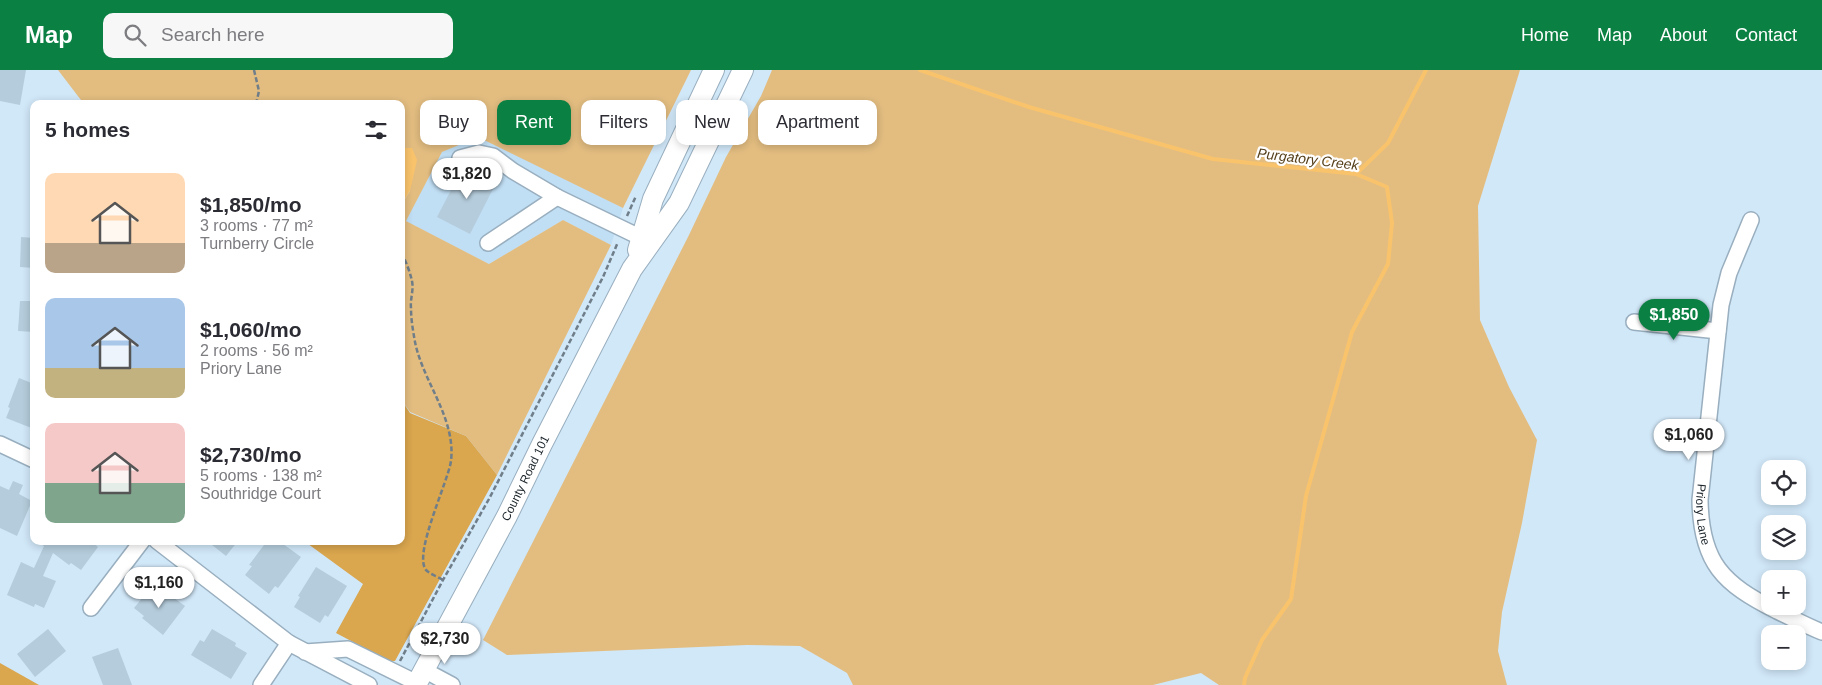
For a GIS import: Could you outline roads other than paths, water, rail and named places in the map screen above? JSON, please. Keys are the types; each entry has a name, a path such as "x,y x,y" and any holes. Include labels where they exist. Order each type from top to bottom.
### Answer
{"main road":[{"name":"County Road 101","path":"419,679 507,516 632,270 646,241 654,200 714,70"},
{"name":"County Road 101","path":"646,241 679,203 743,70"}],"street":[{"path":"460,158 479,153 493,156 513,171 557,197 646,241"},
{"path":"488,243 557,197"},
{"name":"Priory Lane","path":"1751,220 1729,273 1721,305 1700,500 1700,525 1706,548 1718,569 1734,586 1754,599 1822,632"},
{"path":"1634,322 1718,332"},
{"path":"0,444 30,458"},
{"path":"91,608 139,545"},
{"path":"162,545 289,643 369,685"},
{"path":"261,685 289,643"},
{"path":"306,652 348,649 395,672 452,685"}],"waterway":[{"name":"Purgatory Creek","path":"920,70 1029,107 1213,159 1356,174 1387,187 1392,223 1388,264 1352,332 1306,496 1291,599 1262,640 1245,678 1244,685"},
{"path":"1356,174 1388,143 1426,70"}]}
